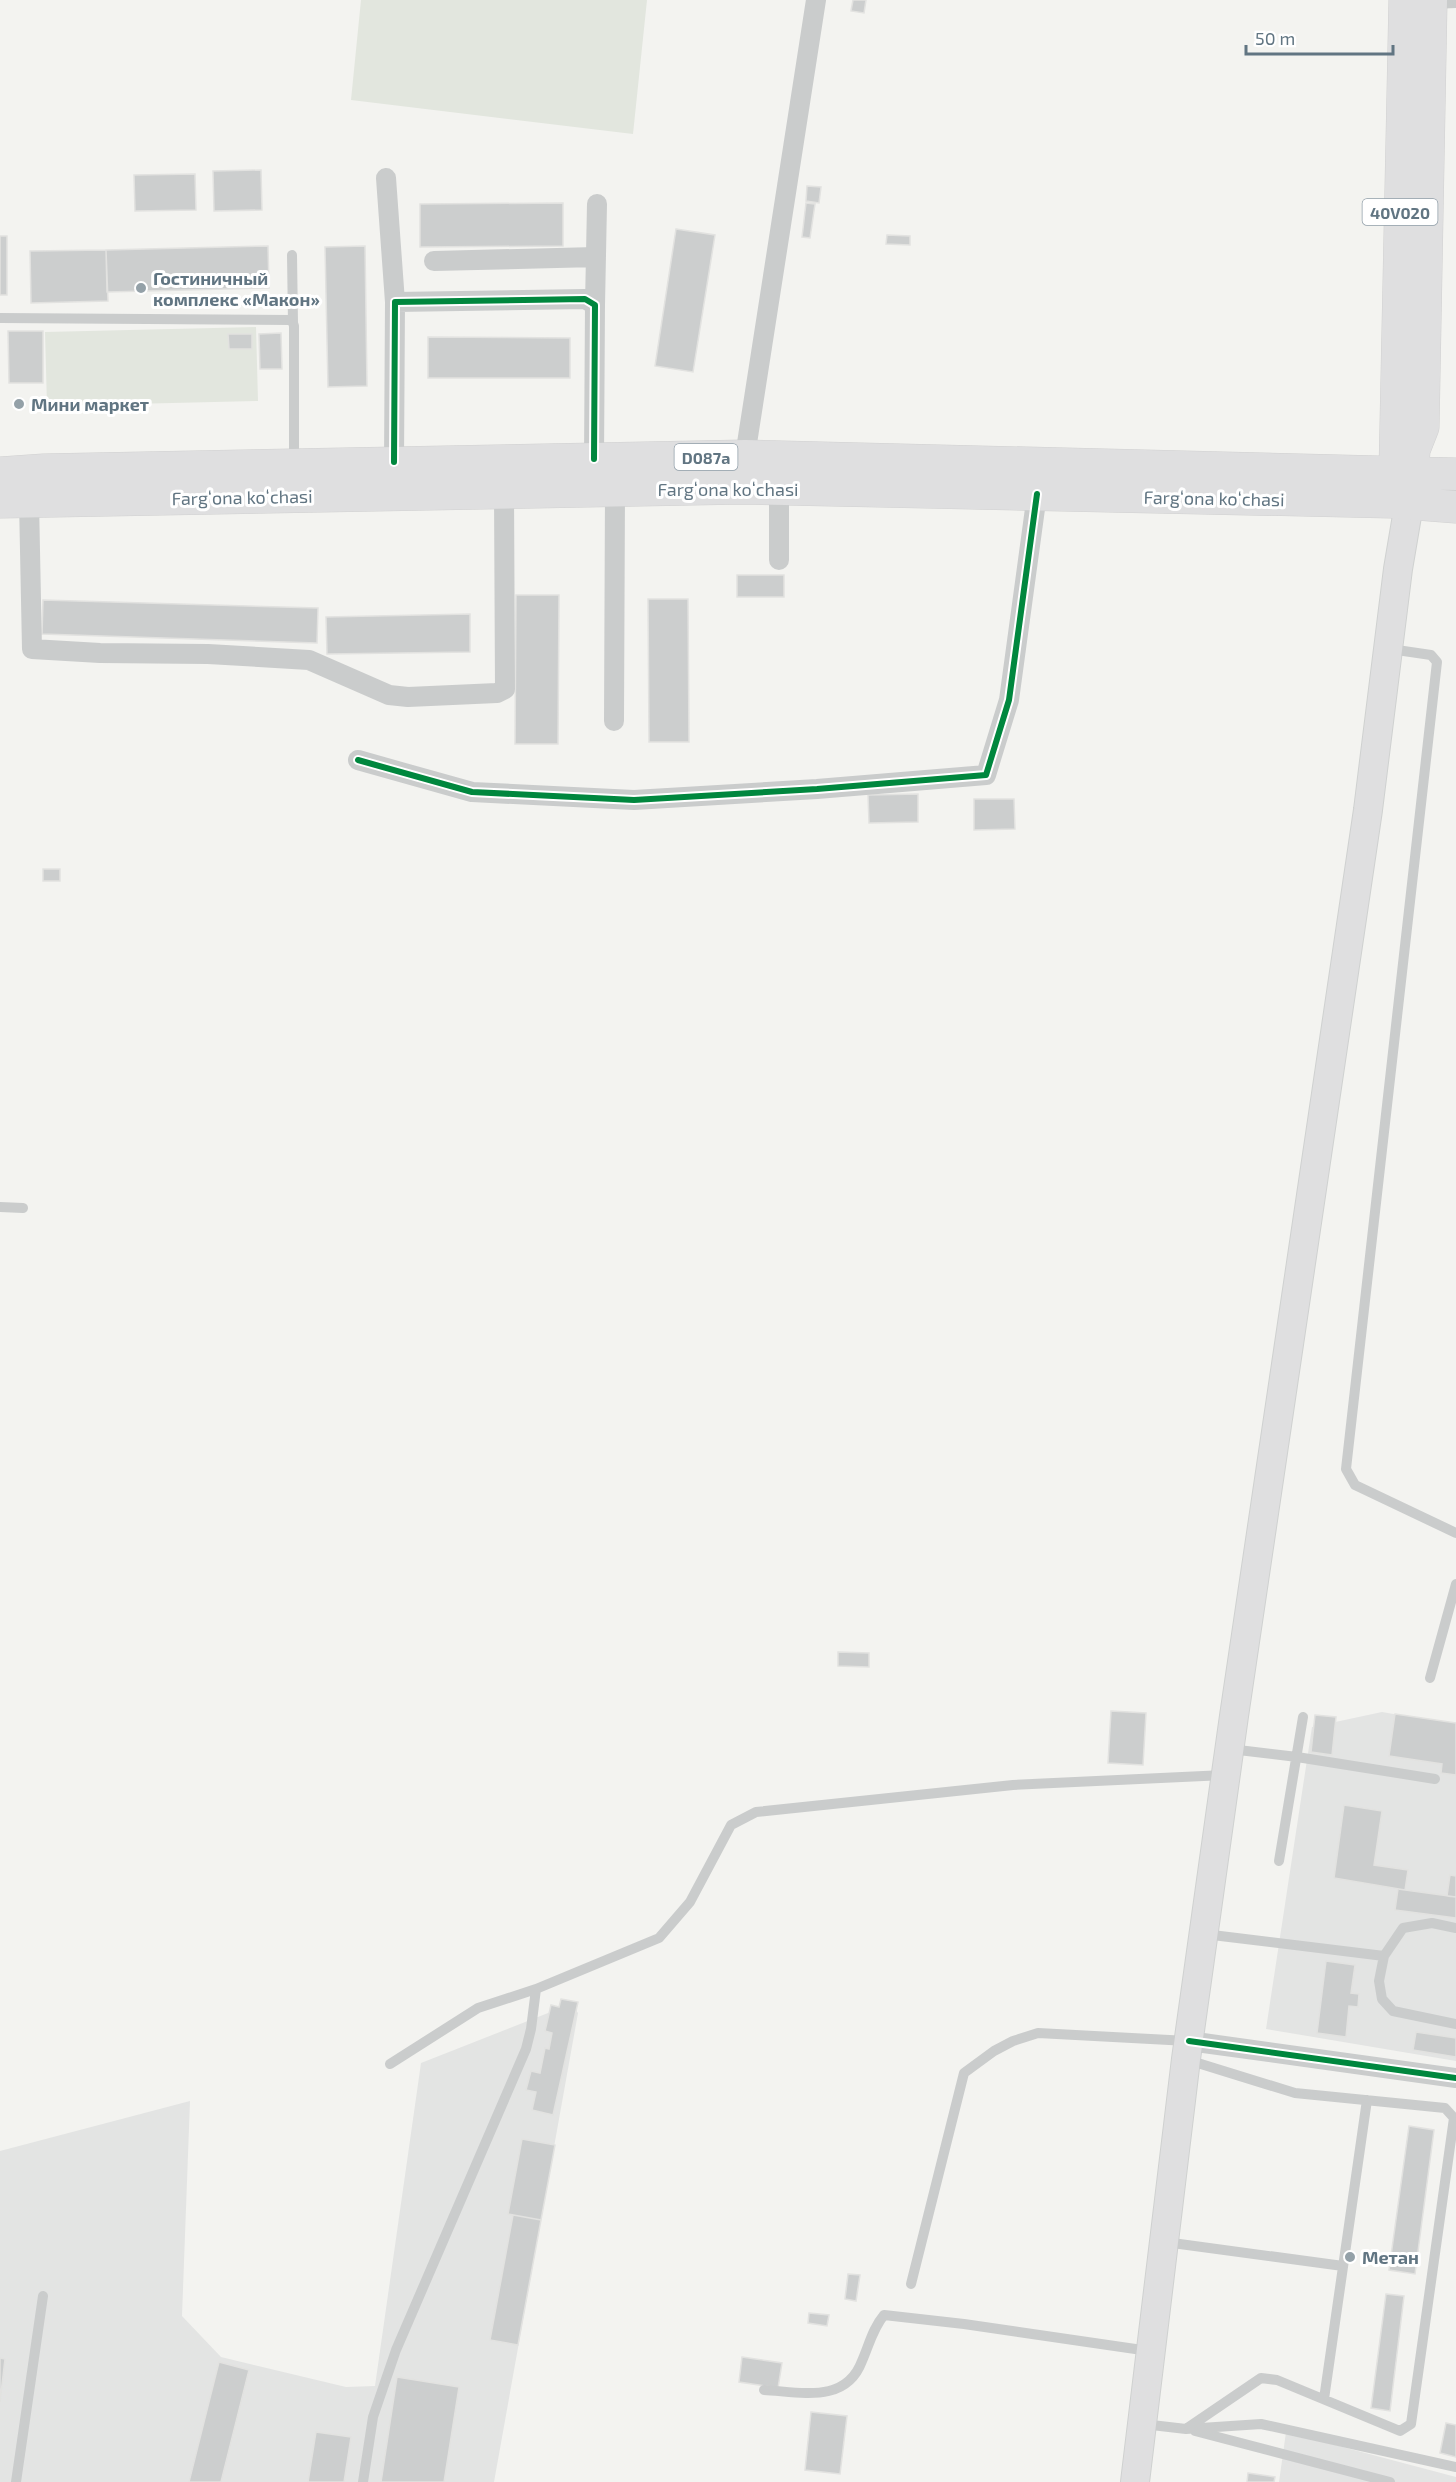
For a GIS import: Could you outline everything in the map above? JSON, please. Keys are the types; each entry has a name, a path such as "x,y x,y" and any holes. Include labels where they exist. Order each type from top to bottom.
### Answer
{"main road":[{"name":"40V020","path":"1404,471 1423,427 1431,2"},
{"name":"40V020","path":"1401,503 1431,2"},
{"name":"Fargʻona koʻchasi","path":"0,473 394,462 745,456 1456,474"},
{"name":"Fargʻona koʻchasi","path":"15,502 779,488 1401,503 1456,507"},
{"path":"1135,2482 1187,2050 1227,1762 1368,810 1398,569 1401,503"}],"street":[{"path":"745,456 816,0"},
{"path":"386,178 395,302 394,462"},
{"path":"594,459 597,204"},
{"path":"434,261 597,257"},
{"path":"395,302 585,299 596,305"},
{"path":"779,488 779,560"},
{"path":"614,721 615,490"},
{"path":"15,502 32,649 100,653 208,654 309,660 389,695 408,697 497,693 505,689 504,492"},
{"path":"358,760 472,792 634,800 817,789 986,775 1009,700 1037,494"},
{"path":"1187,2050 1456,2078"}],"lane":[{"path":"292,255 294,465"},
{"path":"0,318 286,319 293,323"},
{"path":"1388,649 1431,655 1437,662 1346,1469 1355,1485 1456,1533"},
{"path":"0,1207 23,1208"},
{"path":"1430,1678 1456,1584"},
{"path":"1279,1861 1303,1717"},
{"path":"390,2064 478,2008 536,1989 659,1938 690,1902 731,1825 756,1812 1227,1762 1297,1757 1435,1779"},
{"path":"1456,1928 1432,1923 1403,1928 1384,1956 1379,1981 1382,1999 1394,2011 1456,2024"},
{"path":"1204,1934 1384,1956"},
{"path":"363,2482 373,2417 392,2361 526,2049 536,1989"},
{"path":"911,2283 964,2073 978,2061 1013,2041 1038,2033 1187,2050 1295,2092 1445,2108 1454,2118 1411,2424 1400,2431 1277,2380 1261,2378 1186,2429"},
{"path":"1324,2399 1367,2100"},
{"path":"1165,2242 1343,2266"},
{"path":"16,2482 43,2296"},
{"path":"764,2390 823,2394 850,2383 857,2375 877,2324 884,2315 1152,2351"},
{"path":"1143,2424 1186,2429 1390,2482"},
{"path":"1186,2429 1261,2424 1456,2467"}],"shaded area":[{"path":"361,0 647,0 633,134 351,100"},
{"path":"256,327 258,401 47,406 45,332"},
{"path":"1382,1712 1456,1725 1456,2061 1266,2029 1312,1727"},
{"path":"571,2004 578,2013 494,2482 0,2482 0,2151 190,2101 182,2316 221,2357 346,2387 375,2386 421,2063"},
{"path":"1286,2432 1456,2477 1456,2482 1279,2482"}],"building":[{"path":"853,0 866,0 864,13 851,11"},
{"path":"261,170 262,210 214,211 213,171"},
{"path":"195,174 196,210 135,211 134,175"},
{"path":"807,186 821,187 819,203 806,201"},
{"path":"563,203 563,246 420,247 420,204"},
{"path":"806,203 815,204 810,238 802,237"},
{"path":"676,229 715,235 693,372 655,366"},
{"path":"887,235 910,236 910,245 886,244"},
{"path":"0,236 7,236 7,295 0,295"},
{"path":"268,246 269,288 107,292 106,250"},
{"path":"365,246 367,386 328,387 325,247"},
{"path":"106,250 108,301 31,303 30,251"},
{"path":"8,331 43,331 43,383 9,383"},
{"path":"281,333 282,369 260,369 259,334"},
{"path":"228,334 252,334 252,349 229,349"},
{"path":"428,337 570,338 570,378 428,378"},
{"path":"737,575 784,575 784,597 737,597"},
{"path":"516,595 559,595 558,744 515,744"},
{"path":"648,599 688,599 689,742 649,742"},
{"path":"43,600 318,608 317,643 42,634"},
{"path":"470,614 470,652 327,654 326,617"},
{"path":"918,794 918,822 869,823 868,795"},
{"path":"974,799 1014,799 1015,829 974,830"},
{"path":"43,869 60,869 60,881 43,881"},
{"path":"838,1652 869,1653 869,1667 838,1666"},
{"path":"1111,1711 1146,1713 1143,1765 1108,1763"},
{"path":"1395,1714 1456,1723 1456,1775 1441,1773 1442,1764 1389,1756"},
{"path":"1315,1715 1336,1717 1332,1755 1311,1752"},
{"path":"1344,1805 1382,1811 1374,1865 1408,1870 1405,1890 1334,1878"},
{"path":"1450,1875 1456,1876 1456,1897 1447,1896"},
{"path":"1398,1889 1456,1897 1456,1918 1395,1910"},
{"path":"1326,1961 1355,1965 1351,1993 1359,1994 1358,2007 1349,2006 1346,2037 1317,2033"},
{"path":"561,1999 578,2002 553,2115 532,2110 536,2092 526,2090 531,2071 540,2073 545,2048 549,2049 552,2033 545,2031 551,2005 559,2007"},
{"path":"1416,2032 1456,2038 1456,2057 1413,2050"},
{"path":"1409,2126 1434,2130 1415,2274 1389,2270"},
{"path":"522,2139 555,2145 541,2220 508,2214"},
{"path":"513,2215 541,2220 518,2345 490,2340"},
{"path":"848,2274 860,2275 856,2301 845,2299"},
{"path":"1386,2294 1404,2296 1390,2411 1371,2408"},
{"path":"809,2313 829,2315 827,2326 808,2323"},
{"path":"742,2357 782,2363 778,2388 739,2382"},
{"path":"0,2358 5,2359 0,2402"},
{"path":"219,2362 249,2370 221,2482 189,2482"},
{"path":"397,2377 459,2387 444,2482 381,2482"},
{"path":"811,2412 847,2416 840,2474 805,2470"},
{"path":"1446,2423 1456,2425 1456,2457 1440,2453"},
{"path":"316,2432 351,2437 344,2482 308,2482"},
{"path":"1248,2473 1275,2477 1274,2482 1247,2482"}],"cycle path":[{"path":"394,462 395,302 585,299 595,305 594,459"},
{"path":"358,760 472,792 634,800 817,789 986,775 1009,700 1037,494"},
{"path":"1189,2041 1456,2078"}],"place":[{"name":"Гостиничный комплекс «Макон»","path":"141,288"},
{"name":"Мини маркет","path":"19,404"},
{"name":"Метан","path":"1350,2257"}]}
